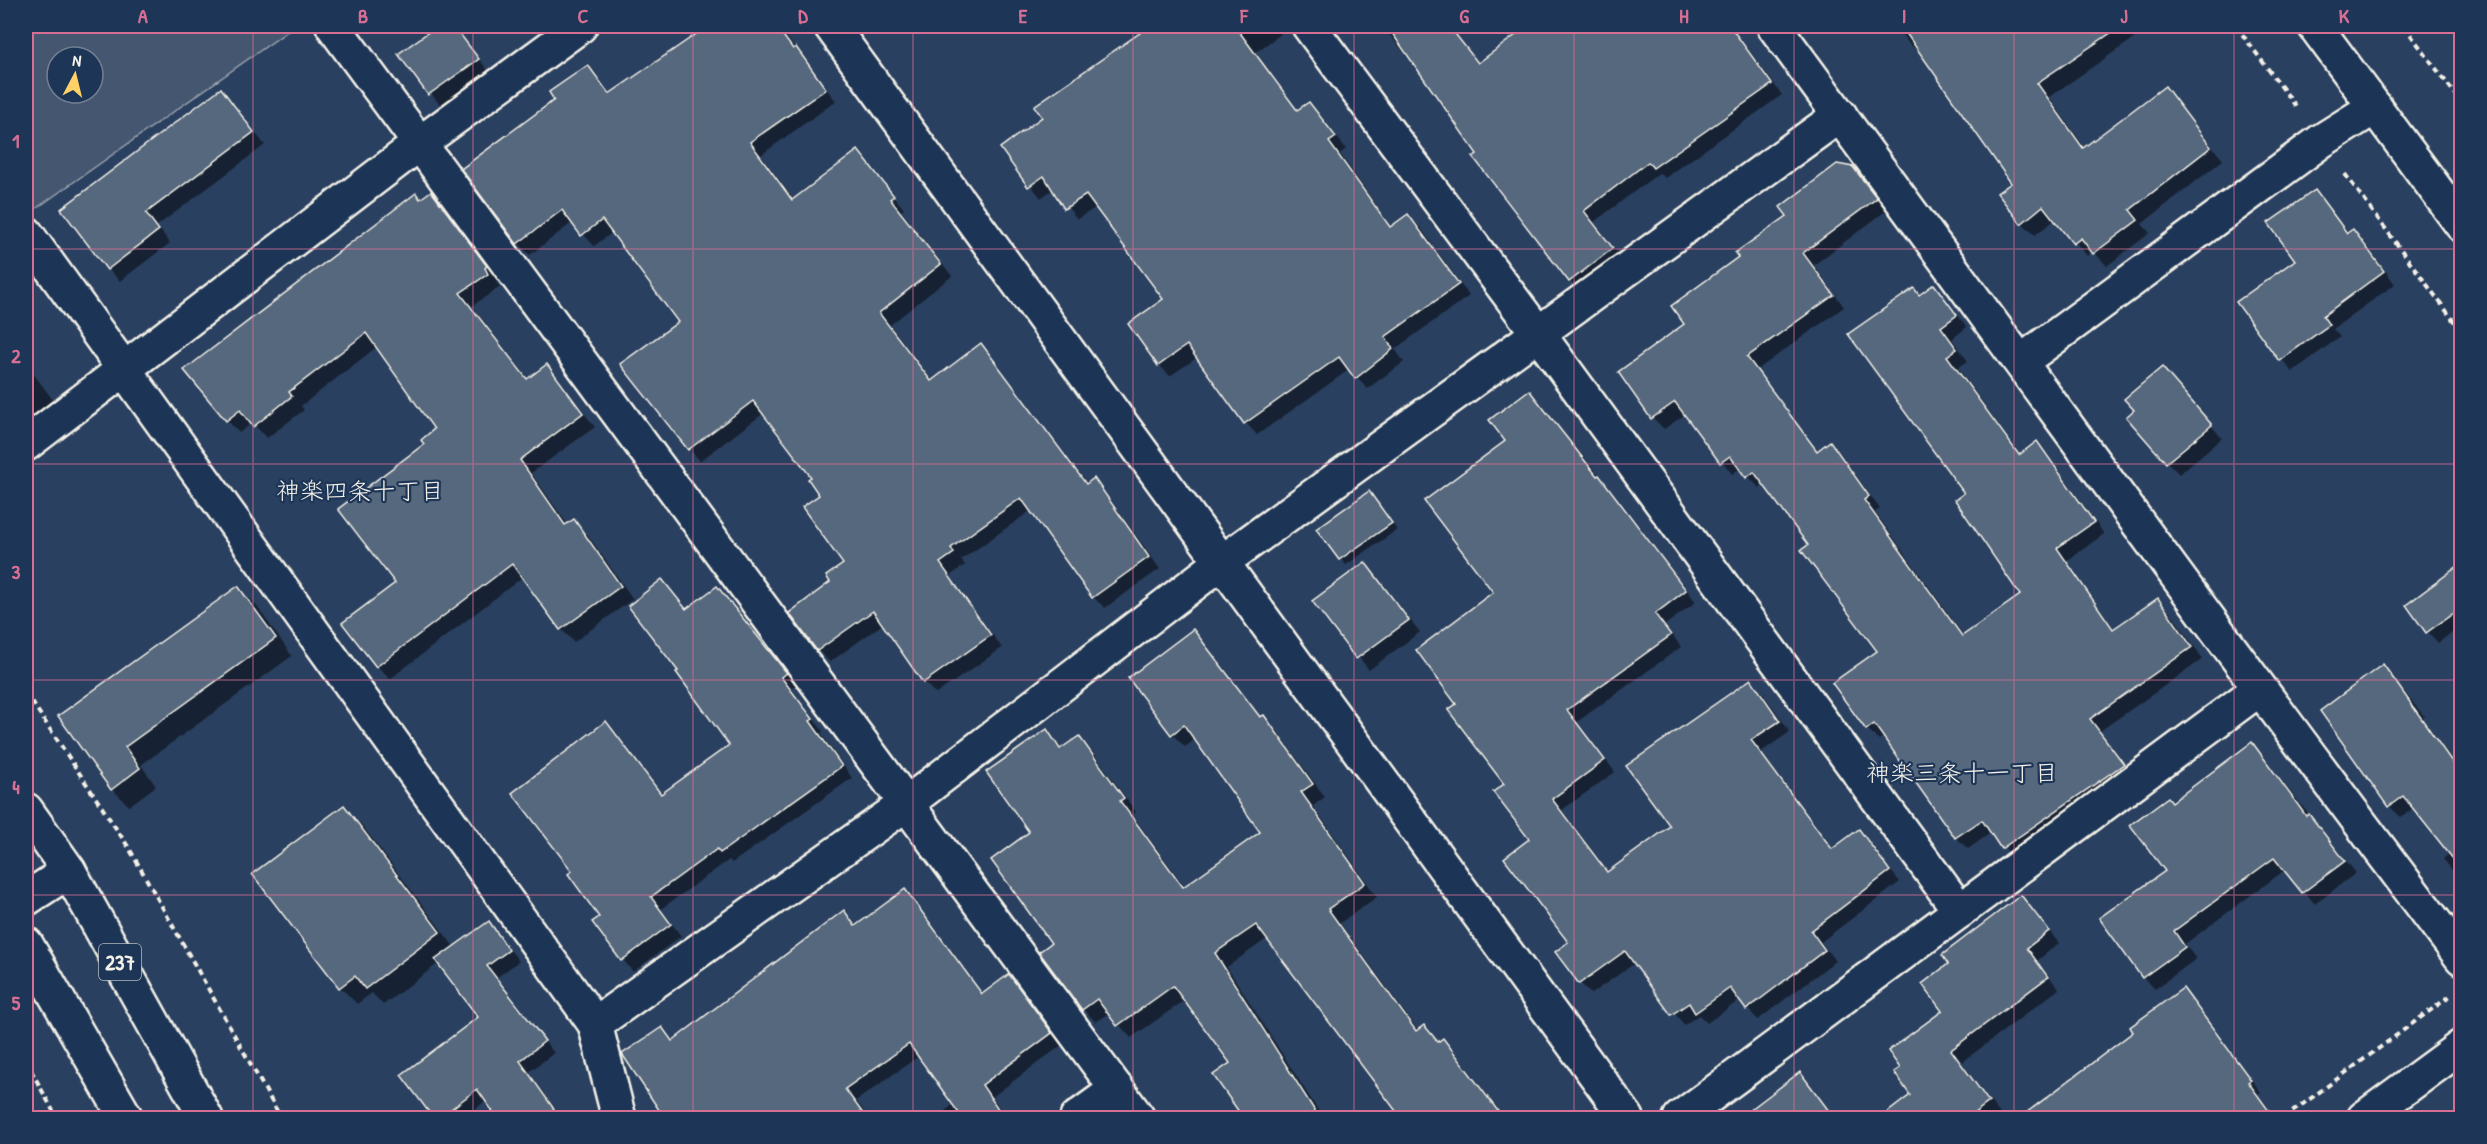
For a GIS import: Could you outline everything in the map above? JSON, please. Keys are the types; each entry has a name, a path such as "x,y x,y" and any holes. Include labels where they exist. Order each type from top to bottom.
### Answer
{"main road":[{"path":"333,26 1138,1119"},
{"path":"26,444 419,144 580,26"},
{"path":"831,26 1627,1119"},
{"path":"1309,26 1538,332 1960,912"},
{"path":"1774,26 2022,361 2258,690 2462,958"},
{"path":"2315,26 2462,225"},
{"path":"2022,361 2321,141 2375,107"},
{"path":"595,1024 906,804 1222,562 1840,115"},
{"path":"26,233 595,1024 619,1119"},
{"path":"1680,1119 2258,690"},
{"name":"237","path":"26,810 69,870 206,1119"},
{"path":"26,899 69,870"},
{"path":"26,944 126,1119"},
{"path":"2364,1119 2462,1046"},
{"path":"1077,1119 1117,1089"}],"path":[{"path":"2236,26 2462,333"},
{"path":"2404,26 2462,103"},
{"path":"26,693 129,848 282,1119"},
{"path":"2284,1119 2452,994"},
{"path":"26,1061 57,1119"},
{"path":"2448,1119 2462,1108"}],"shaded area":[{"path":"26,26 295,26 34,210 26,198"}],"building":[{"path":"437,26 454,26 479,59 428,95 398,54"},
{"path":"708,26 776,26 793,49 796,47 826,89 750,142 792,200 858,150 894,196 890,199 941,264 879,313 931,381 981,343 1086,484 1094,478 1149,557 1092,598 1021,498 951,548 954,553 940,563 991,635 923,683 873,611 817,651 789,613 830,582 826,576 843,564 802,507 819,495 808,479 811,477 753,401 688,450 620,364 678,322 602,220 581,236 562,210 517,244 461,169 554,100 549,92 588,65 609,94"},
{"path":"1150,26 1235,26 1297,110 1309,102 1336,137 1329,142 1390,227 1408,214 1459,284 1385,337 1393,349 1355,379 1339,357 1244,424 1187,345 1158,366 1128,324 1163,299 1086,195 1064,209 1044,176 1028,187 1000,148 1042,117 1034,106"},
{"path":"1387,26 1449,26 1478,63 1528,26 1730,26 1772,84 1653,168 1648,162 1584,211 1613,248 1569,282 1473,157 1477,154"},
{"path":"1901,26 2121,26 2037,83 2083,148 2165,86 2211,147 2130,210 2138,220 2093,254 2081,238 2073,244 2043,206 2021,224 1997,193 2011,183"},
{"path":"221,88 254,132 146,213 159,230 107,270 61,209"},
{"path":"1837,164 1853,167 1877,198 1803,253 1834,295 1747,357 1817,451 1830,441 1869,496 1864,500 1962,636 2020,595 1955,500 1964,493 1848,334 1914,288 1919,295 1934,284 1957,315 1941,327 1957,349 1947,356 2019,455 2037,441 2094,522 2057,548 2113,629 2158,598 2192,647 2090,719 2124,764 2001,849 1982,820 1955,838 1874,724 1866,730 1832,683 1877,651 1801,550 1808,545 1754,472 1746,478 1730,456 1720,463 1675,402 1651,419 1618,372 1684,324 1671,306 1738,257 1735,253 1787,216 1780,207"},
{"path":"2315,190 2347,233 2353,229 2384,271 2323,316 2329,325 2279,361 2236,302 2295,260 2268,223"},
{"path":"431,191 487,266 485,268 488,274 460,293 527,379 547,364 583,413 520,460 565,525 574,519 621,586 560,630 512,564 376,667 342,623 395,583 338,509 424,444 421,440 434,429 366,333 289,392 292,396 253,427 240,410 226,421 184,370 416,193 420,199"},
{"path":"2162,367 2212,425 2166,463 2126,417 2134,410 2124,399"},
{"path":"1529,390 1597,476 1599,475 1686,590 1655,614 1671,635 1567,710 1605,760 1552,799 1607,872 1670,826 1626,766 1751,679 1780,721 1751,740 1832,849 1859,829 1890,871 1811,931 1825,950 1746,1010 1730,988 1695,1013 1689,1003 1671,1015 1625,951 1579,984 1555,952 1568,942 1504,858 1529,839 1493,792 1504,784 1448,710 1456,704 1416,650 1493,592 1424,501 1505,441 1489,420"},
{"path":"1369,491 1392,523 1339,560 1316,529"},
{"path":"1365,562 1409,620 1356,659 1312,601"},
{"path":"2462,563 2462,607 2426,633 2406,605"},
{"path":"662,579 686,609 717,586 787,673 781,677 813,719 810,721 842,766 720,853 717,849 651,897 671,924 621,961 592,922 599,917 568,874 572,871 512,793 606,721 661,794 729,745 676,672 678,671 628,606"},
{"path":"238,586 276,638 125,747 140,768 111,790 58,716"},
{"path":"1193,629 1260,717 1264,715 1313,784 1301,792 1365,883 1328,909 1416,1031 1424,1025 1438,1042 1443,1038 1504,1119 1402,1119 1256,925 1215,953 1320,1119 1244,1119 1213,1075 1230,1063 1173,986 1117,1026 1097,999 1082,1010 1039,952 1051,943 991,860 1029,832 986,772 1047,729 1060,749 1079,736 1124,798 1120,801 1183,887 1260,832 1184,725 1171,735 1128,678"},
{"path":"2383,664 2462,776 2462,870 2403,796 2388,807 2320,711"},
{"path":"2252,742 2306,816 2309,814 2345,861 2302,893 2274,858 2174,931 2185,947 2142,978 2099,918 2165,871 2130,825 2168,797 2172,802"},
{"path":"344,805 440,932 365,989 355,976 339,988 252,874"},
{"path":"905,889 982,994 1009,974 1052,1033 982,1085 1005,1119 963,1119 909,1044 845,1089 867,1119 665,1119 622,1054 662,1027 672,1041 844,910 855,926"},
{"path":"2021,895 2049,931 2027,948 2048,977 1951,1050 1989,1102 1966,1119 1879,1119 1910,1095 1894,1072 1900,1068 1888,1051 1942,1011 1922,984 1948,964 1942,955"},
{"path":"489,921 509,950 487,966 545,1041 520,1061 561,1119 498,1119 477,1089 438,1119 434,1119 401,1075 478,1017 435,960"},
{"path":"2183,988 2251,1080 2248,1082 2275,1119 2018,1119 2133,1032 2130,1027"},
{"path":"1800,1072 1835,1119 1738,1119"}],"district":[{"name":"神楽四条十丁目","path":"360,490"},
{"name":"神楽三条十一丁目","path":"1962,772"}]}
